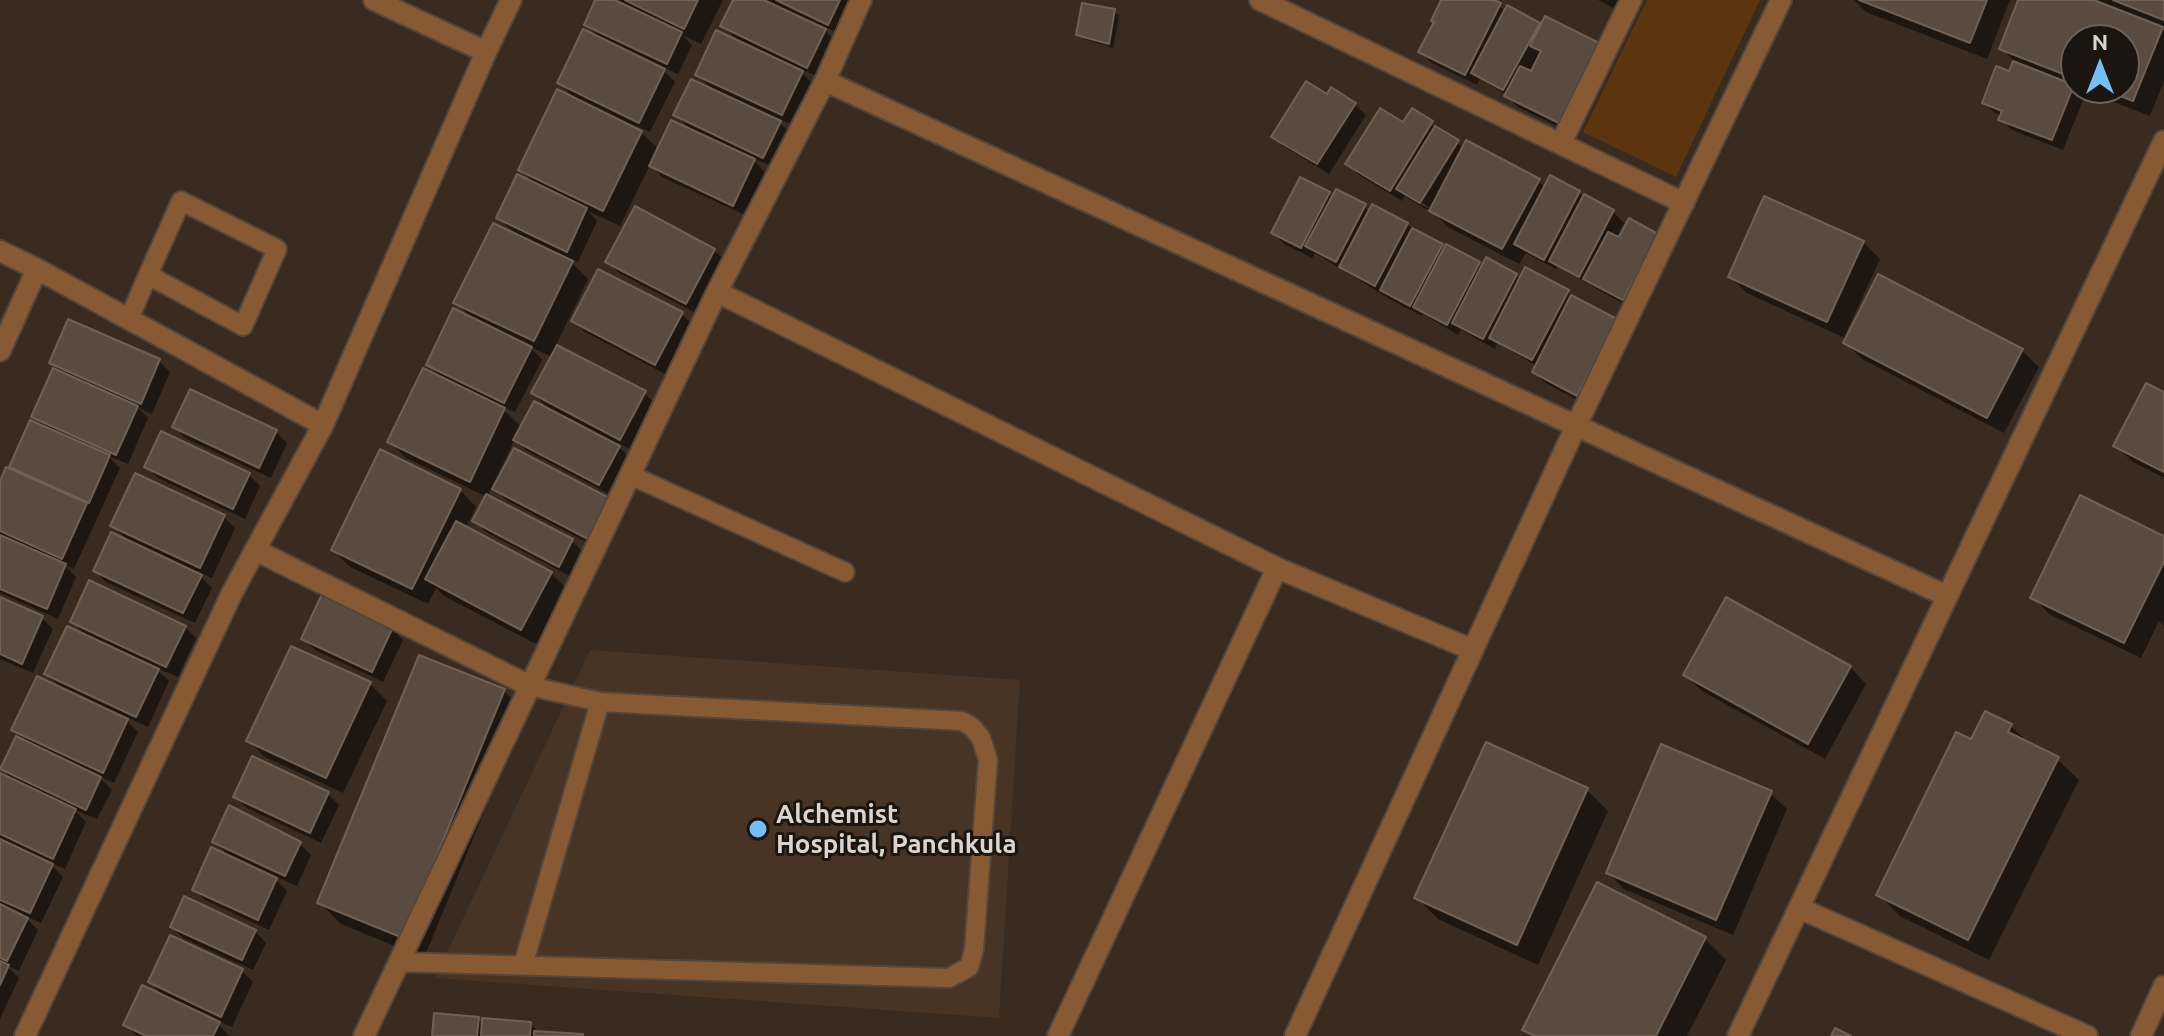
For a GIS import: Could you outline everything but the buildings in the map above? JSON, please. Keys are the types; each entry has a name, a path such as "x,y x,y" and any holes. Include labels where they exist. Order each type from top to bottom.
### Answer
{"street":[{"path":"374,0 486,52"},
{"path":"25,1036 232,593 323,425 511,0"},
{"path":"364,1036 717,292 825,81 861,0"},
{"path":"1260,0 1684,203"},
{"path":"1561,143 1631,0"},
{"path":"1295,1036 1576,426 1781,0"},
{"path":"825,81 1947,596"},
{"path":"1738,1036 2164,141"},
{"path":"0,251 323,425"},
{"path":"0,351 37,269"},
{"path":"717,292 1277,568 1473,650"},
{"path":"255,550 530,686"},
{"path":"1058,1036 1277,568"},
{"path":"1799,908 2087,1036"},
{"path":"2141,1036 2164,986"}],"lane":[{"path":"129,319 148,275 181,201 277,249 243,326 148,275"},
{"path":"630,475 845,572"},
{"path":"399,962 949,978 969,967 974,950 988,760 981,738 972,727 962,721 600,702 530,686"},
{"path":"523,965 600,702"}],"shaded area":[{"path":"1647,0 1760,0 1676,177 1583,132"},
{"name":"Alchemist Hospital, Panchkula","path":"590,650 1020,680 999,1018 435,978"}],"place":[{"name":"Alchemist Hospital, Panchkula","path":"758,829"}]}
